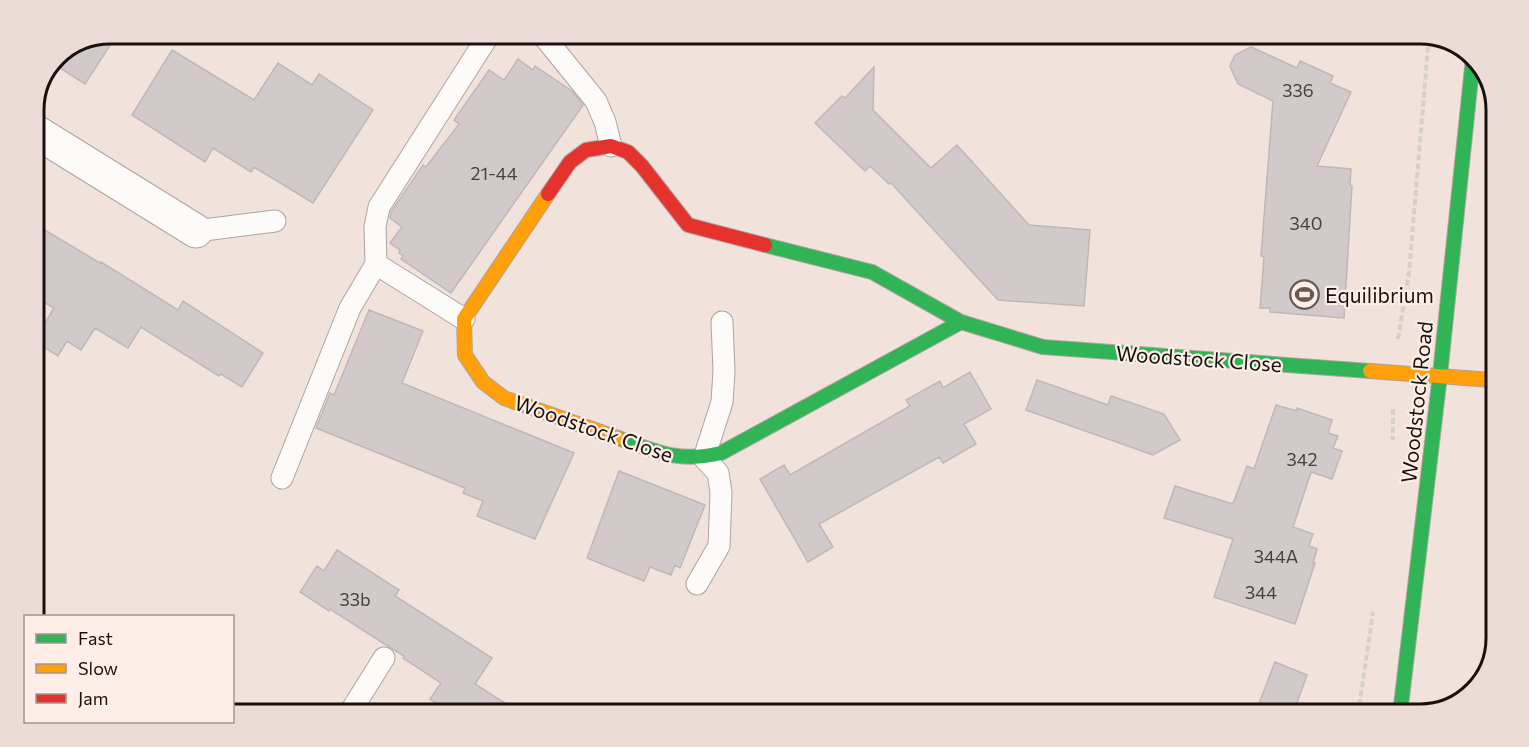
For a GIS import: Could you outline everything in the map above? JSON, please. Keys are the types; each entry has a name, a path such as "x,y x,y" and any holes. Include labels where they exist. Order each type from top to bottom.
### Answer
{"street":[{"name":"Woodstock Road","path":"1402,704 1472,70"},
{"path":"44,137 195,231"},
{"path":"464,318 570,162 586,150 610,146"},
{"name":"Woodstock Close","path":"610,146 628,152 642,166 688,225 872,272 961,322 1042,347 1486,379"},
{"name":"Woodstock Close","path":"464,318 465,355 483,382 504,398 668,456 690,459 705,458 721,453 961,322"}],"lane":[{"path":"282,478 350,308 376,264 375,227 379,207 484,43"},
{"path":"549,43 596,101 605,122 610,146"},
{"path":"195,231 275,221"},
{"path":"376,264 464,318"},
{"path":"697,584 719,546 721,492 718,472 705,458 722,402 724,371 722,322"},
{"path":"355,704 384,658"}],"path":[{"path":"1396,348 1409,273 1428,44"},
{"path":"1393,401 1393,442"},
{"path":"1359,704 1373,610"}],"building":[{"path":"112,43 85,84 59,67 76,52"},
{"path":"1251,47 1297,68 1300,61 1333,76 1330,83 1351,92 1317,166 1351,169 1344,318 1270,312 1270,308 1260,308 1264,257 1261,256 1273,101 1238,84 1230,66 1235,55"},
{"path":"172,50 254,100 278,63 312,85 319,74 373,110 313,203 254,167 251,172 213,148 205,162 132,115"},
{"path":"518,59 533,70 535,66 572,91 583,105 451,293 401,259 403,256 399,253 400,250 390,243 402,227 390,218 391,212 423,165 426,167 459,124 454,120 489,70 504,80"},
{"path":"874,67 873,110 931,168 957,145 1029,225 1090,230 1084,306 998,300 891,183 889,184 870,166 865,171 815,123 842,96 845,98"},
{"path":"44,230 178,310 183,301 263,353 242,387 221,374 219,376 141,327 128,348 95,328 81,350 67,341 58,356 44,347 44,324 54,308 44,302"},
{"path":"369,310 423,331 402,383 574,453 535,539 477,516 483,501 463,493 465,488 316,428 330,393 334,395"},
{"path":"970,372 991,409 964,424 976,444 943,463 939,457 819,524 833,547 808,562 760,479 784,465 790,475 910,406 906,400 940,381 943,388"},
{"path":"1037,380 1108,405 1111,396 1164,414 1180,440 1153,455 1026,410"},
{"path":"1276,405 1297,411 1297,408 1332,420 1328,433 1338,436 1333,448 1342,451 1332,479 1311,472 1293,527 1313,534 1309,546 1317,549 1313,563 1315,563 1295,624 1214,597 1233,539 1164,518 1175,486 1233,504 1247,466 1254,469"},
{"path":"619,471 705,505 680,568 675,565 671,575 650,567 644,581 587,558"},
{"path":"337,550 399,590 395,596 492,658 475,684 506,704 438,704 430,699 441,683 403,658 404,656 300,592 317,566 324,571"},
{"path":"1275,662 1307,675 1297,704 1259,704"}],"traffic: fast":[{"path":"1401,704 1440,375 1472,70"},
{"path":"765,245 872,272 961,322 1043,347 1370,371"},
{"path":"618,438 657,452 680,456 693,457 721,453 961,322"}],"traffic: slow":[{"path":"548,194 464,319 465,355 483,382 504,398 618,438"},
{"path":"1370,371 1486,380"}],"traffic: jam":[{"path":"548,194 570,162 586,150 611,146 628,152 642,166 688,225 765,245"}],"place":[{"name":"Equilibrium","path":"1304,294"}]}
